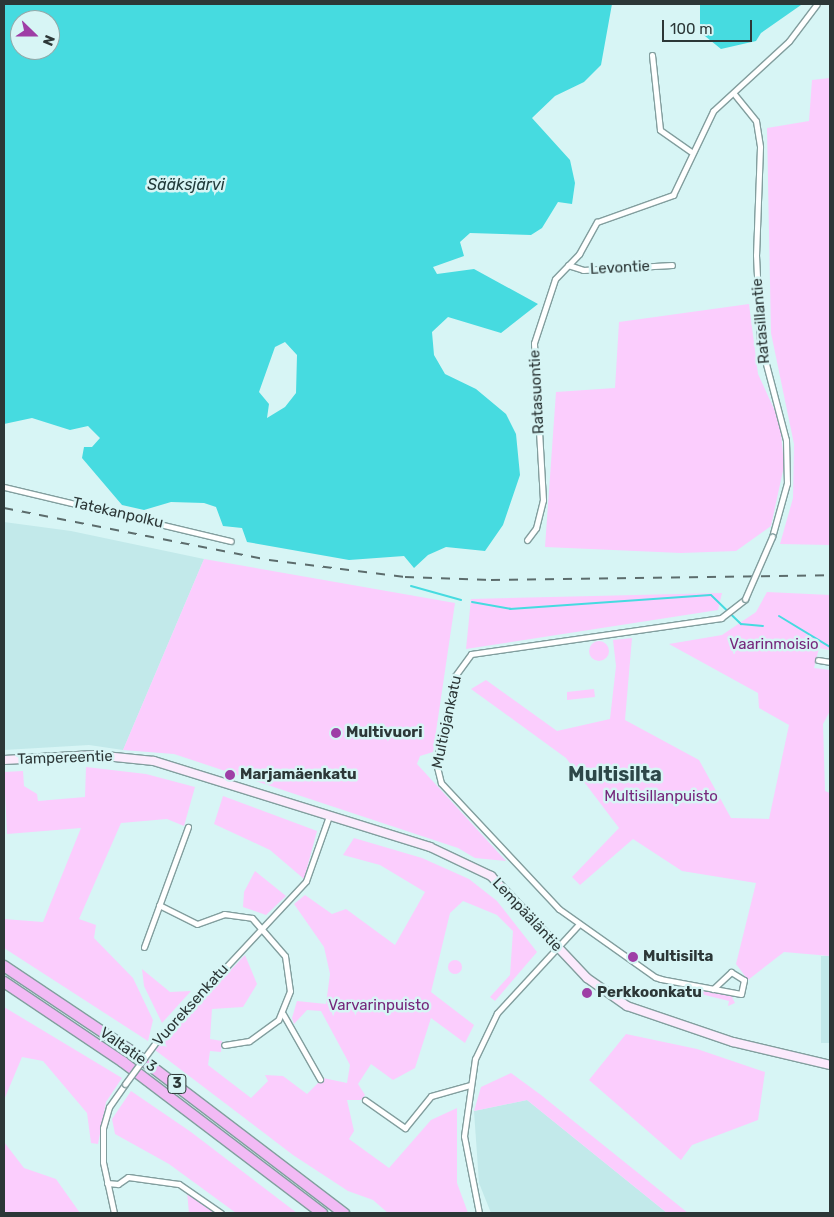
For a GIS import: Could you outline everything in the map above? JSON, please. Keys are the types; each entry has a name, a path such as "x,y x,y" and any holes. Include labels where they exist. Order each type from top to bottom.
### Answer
{"highway":[{"name":"Valtatie 3","path":"4,966 176,1083 344,1213"},
{"name":"Valtatie 3","path":"4,982 131,1068 322,1213"}],"main road":[{"name":"Tampereentie","path":"4,760 126,756"},
{"name":"Lempääläntie","path":"126,756 189,770 430,847 481,869 513,897 557,947 603,991 643,1013 762,1050 830,1065"}],"street":[{"path":"735,95 801,28 817,4"},
{"path":"652,55 660,130 690,152"},
{"name":"Ratasuontie","path":"527,540 536,528 543,500 534,343 555,279 568,265 597,222 671,197 682,179 690,152 713,111 735,95"},
{"name":"Ratasillantie","path":"655,628 734,612 745,599 772,537 787,483 786,440 760,341 756,255 760,147 756,121 735,95"},
{"name":"Levontie","path":"568,265 583,270 672,265"},
{"name":"Tatekanpolku","path":"4,486 231,541"},
{"name":"Multiojankatu","path":"655,628 471,654 455,676 436,775 539,891 578,924 655,977 714,989 741,994 743,978 731,972 714,989"},
{"path":"818,660 830,662"},
{"name":"Vuoreksenkatu","path":"114,1213 107,1183 103,1128 109,1108 156,1042 310,877 330,816"},
{"path":"144,947 188,826"},
{"path":"159,905 197,924 231,914 264,927 288,964 290,991 283,1014 262,1035 224,1045"},
{"path":"479,1213 464,1148 470,1085 475,1059 493,1019 578,924"},
{"path":"283,1014 320,1078"},
{"path":"365,1100 405,1128 431,1096 470,1085"},
{"path":"107,1183 118,1184 128,1177 179,1184 221,1213"}],"shaded area":[{"path":"4,522 71,531 204,559 123,750 89,745 4,750"},
{"path":"821,956 830,956 830,1043 821,1043"},
{"path":"527,1100 667,1213 491,1213 479,1183 474,1111"}],"green space":[{"path":"830,78 830,545 780,544 793,498 794,444 771,333 767,128 809,121 812,80"},
{"path":"749,304 758,374 780,422 784,466 771,526 736,551 681,553 545,547 556,392 615,388 619,322"},
{"path":"204,559 455,603 433,752 420,756 417,764 506,861 475,858 458,848 174,754 123,750"},
{"name":"Multisillanpuisto","path":"767,592 830,595 830,650 819,648 814,668 830,670 830,711 823,724 825,791 830,793 830,956 784,952 748,980 736,964 756,883 682,871 633,839 580,885 572,877 619,828 566,758 471,689 486,680 557,731 610,719 616,666 613,640 632,638 625,720 699,760 731,818 769,819 789,725 759,708 758,693 669,644 722,635 756,612"},
{"path":"722,593 718,610 466,649 471,599"},
{"path":"595,641 603,641 609,647 609,655 603,661 595,661 589,655 589,647"},
{"path":"594,689 595,697 567,700 567,692"},
{"path":"86,767 146,774 195,787 184,826 167,819 121,823 79,919 96,925 94,938 133,978 153,1020 148,1041 4,948 4,919 43,922 81,828 7,834 4,772 23,771 24,786 37,794 38,801 85,797"},
{"path":"223,796 317,831 304,879 270,850 214,824"},
{"name":"Varvarinpuisto","path":"354,838 422,858 469,879 497,901 537,952 495,1001 490,997 510,975 513,931 497,915 463,901 450,913 431,992 474,1025 465,1043 431,1018 415,1068 393,1080 371,1064 358,1084 365,1095 361,1100 347,1100 354,1131 349,1139 389,1168 431,1120 457,1108 457,1183 468,1213 388,1213 373,1200 348,1191 293,1155 155,1050 245,955 257,984 243,1007 212,1009 210,1039 222,1041 221,1052 210,1051 208,1065 251,1098 268,1081 265,1075 283,1076 307,1094 323,1078 347,1083 350,1065 321,1011 307,1010 294,1024 292,1018 297,1001 326,1004 330,974 324,947 294,904 305,895 332,914 346,909 395,945 425,892 380,865 343,855"},
{"path":"255,871 286,896 266,915 243,907 244,892"},
{"path":"452,960 458,960 462,967 458,974 452,974 448,970 448,964"},
{"path":"142,969 170,992 191,991 162,1023 144,986"},
{"path":"686,987 731,995 735,1003 728,1006 729,1001 689,991 687,996 683,990"},
{"path":"4,1007 122,1078 106,1102 98,1144 91,1143 87,1113 43,1061 22,1057 4,1100"},
{"path":"626,1034 697,1049 765,1072 758,1120 692,1145 681,1160 589,1080"},
{"path":"511,1073 688,1213 667,1213 527,1100 474,1111 481,1087"},
{"path":"131,1091 191,1132 297,1213 236,1213 169,1164 115,1134 112,1119"},
{"path":"4,1142 24,1168 56,1179 80,1213 4,1213"},
{"path":"187,1192 218,1213 189,1213"}],"water":[{"name":"Sääksjärvi","path":"4,4 612,4 601,65 584,82 555,96 532,118 570,160 575,183 572,204 558,202 542,228 531,235 470,233 460,242 464,256 433,267 437,274 474,269 538,304 501,333 448,317 432,332 434,355 445,374 476,389 506,414 516,434 520,475 503,525 485,551 446,547 428,555 414,568 404,556 349,560 247,542 242,528 223,526 216,507 204,503 171,502 144,510 122,505 82,458 84,447 92,447 100,438 88,426 70,430 32,418 4,424","holes":["285,342 297,355 296,393 285,407 267,418 269,404 259,392 275,347"]},
{"path":"700,4 801,5 761,33 756,41 721,49 700,32"}],"waterway":[{"path":"411,586 461,600"},
{"path":"472,602 510,609 711,595 741,624 763,626"},
{"path":"779,616 830,647"}],"railway":[{"path":"4,508 269,560 405,577 491,580 830,575"}],"place":[{"name":"Multivuori","path":"336,733"},
{"name":"Marjamäenkatu","path":"230,775"},
{"name":"Multisilta","path":"633,957"},
{"name":"Perkkoonkatu","path":"587,993"}],"district":[{"name":"Multisilta","path":"615,774"}],"park label":[{"name":"Vaarinmoisio","path":"774,645"}]}
